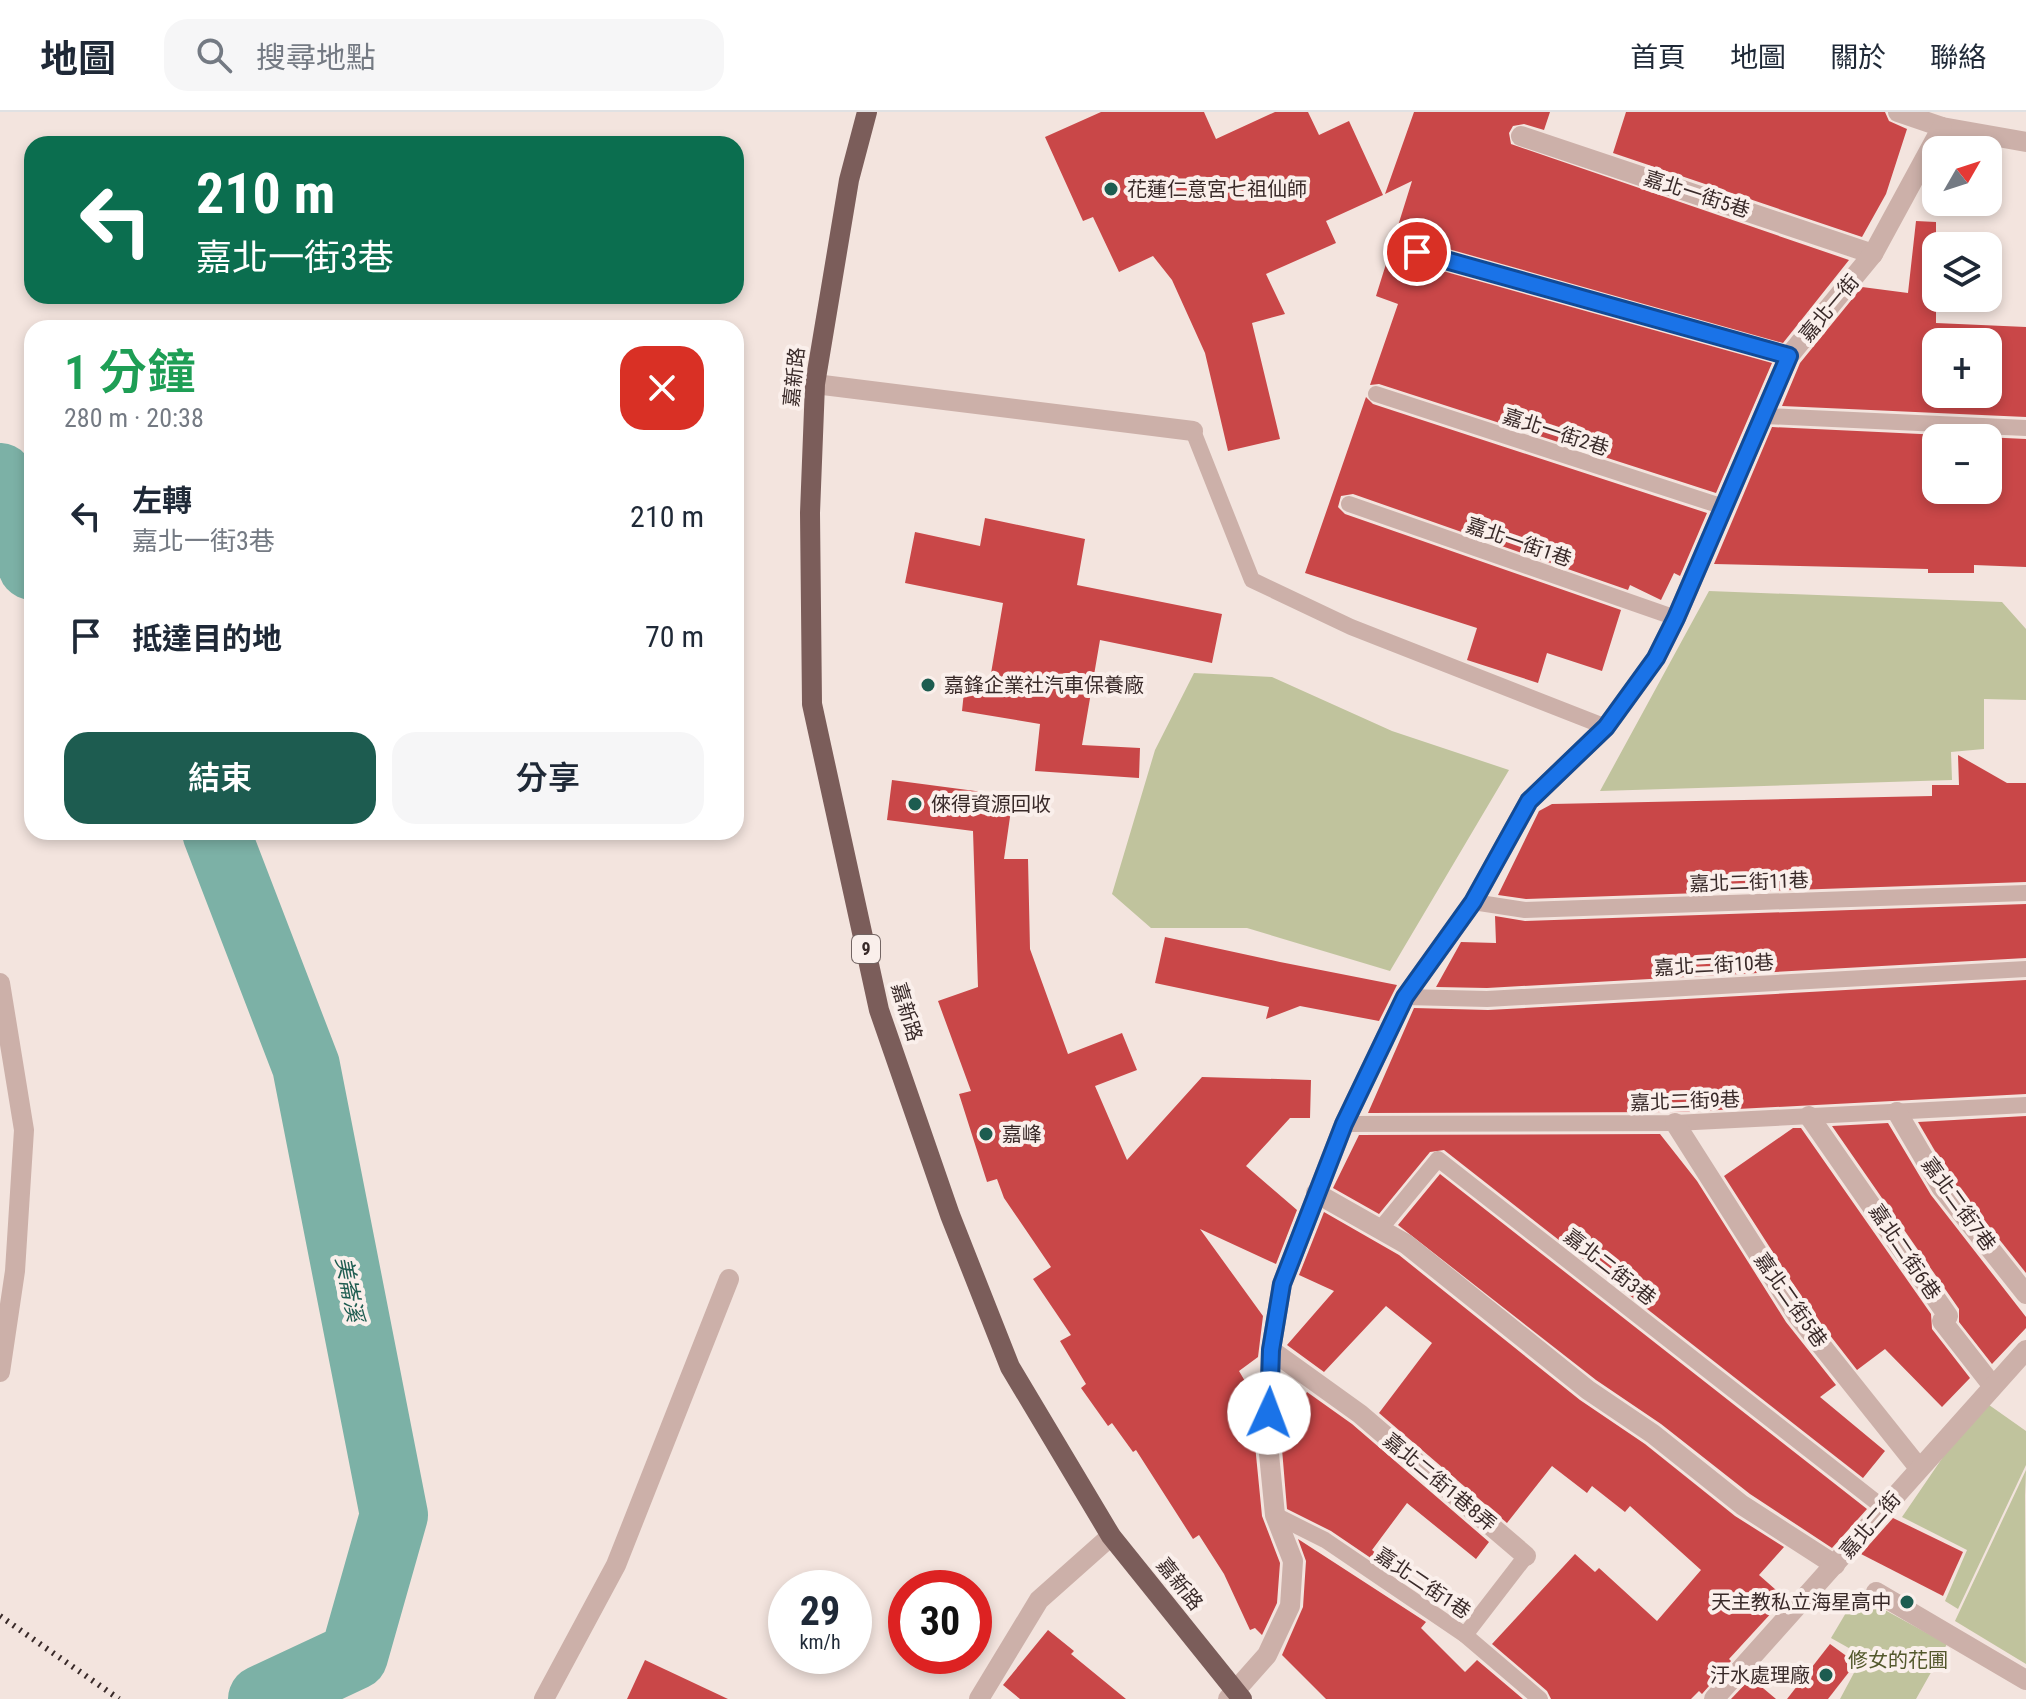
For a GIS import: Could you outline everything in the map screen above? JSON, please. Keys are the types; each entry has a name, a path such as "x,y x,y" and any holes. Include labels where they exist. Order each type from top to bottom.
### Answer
{"main road":[{"name":"嘉新路","path":"867,112 849,180 815,384 810,513 812,704 879,1010 950,1215 1010,1367 1111,1536 1235,1696"}],"street":[{"path":"1898,112 1945,119 2026,142"},
{"name":"嘉北一街","path":"1235,1696 1267,1655 1290,1606 1293,1561 1275,1515 1268,1444 1271,1350 1282,1284 1344,1124 1405,997 1473,902 1529,801 1606,727 1656,658 1766,416 1789,356 1873,254 1945,119"},
{"name":"嘉北一街5巷","path":"1521,136 1873,254"},
{"path":"815,384 1193,431"},
{"path":"0,983 24,1130 15,1271 0,1372"},
{"name":"嘉北二街7巷","path":"1897,1112 1941,1187 2026,1294"},
{"name":"嘉北二街6巷","path":"1809,1116 1948,1316 1942,1321 1992,1385"},
{"name":"嘉北二街5巷","path":"1675,1123 1797,1315 1919,1468"},
{"path":"1316,1193 1406,1244 1588,1390 1653,1434 1742,1505 1835,1565"},
{"path":"544,1699 616,1565 729,1279"},
{"name":"嘉北二街1巷8弄","path":"1271,1350 1360,1414 1526,1556"},
{"name":"嘉北二街","path":"1714,1699 2026,1350"},
{"path":"979,1699 1039,1600 1111,1536"},
{"path":"1876,1592 2026,1680"}],"lane":[{"path":"1417,252 1789,356"},
{"name":"嘉北一街2巷","path":"1376,394 1724,507"},
{"path":"1766,416 2026,428"},
{"path":"1193,431 1252,580 1351,627 1606,727"},
{"name":"嘉北一街1巷","path":"1349,504 1676,618"},
{"name":"嘉北二街11巷","path":"1473,902 1525,910 2026,893"},
{"name":"嘉北二街10巷","path":"1405,997 1487,999 2026,969"},
{"name":"嘉北二街9巷","path":"1344,1124 1675,1123 2026,1105"},
{"name":"嘉北二街3巷","path":"1316,1193 1381,1228 1438,1159 1885,1509"},
{"name":"嘉北二街1巷","path":"1275,1515 1325,1540 1465,1635 1540,1699"},
{"name":"嘉北二街1巷8弄","path":"1465,1635 1526,1556"}],"green space":[{"path":"1709,591 2002,602 2026,629 2026,700 1984,699 1984,749 1951,752 1952,780 1600,791"},
{"path":"1194,673 1272,677 1392,731 1509,770 1390,971 1247,928 1151,928 1112,894 1155,750"},
{"name":"修女的花圃","path":"1982,1400 2026,1431 2026,1465 1958,1609 1945,1601 1967,1550 1902,1517"},
{"name":"修女的花圃","path":"2026,1470 2025,1495 2026,1664 1955,1621"},
{"name":"修女的花圃","path":"1872,1603 1947,1644 1916,1699 1840,1699 1863,1656 1831,1638 1850,1606 1864,1614"}],"building":[{"path":"1101,112 1204,112 1216,139 1275,112 1308,112 1319,135 1349,121 1383,195 1326,221 1336,243 1266,274 1285,314 1252,323 1280,439 1228,451 1205,353 1172,280 1153,256 1119,272 1093,217 1083,221 1045,137"},
{"path":"1414,112 1550,112 1544,130 1524,124 1513,126 1509,133 1511,144 1849,260 1783,343 1420,241 1407,248 1407,255 1414,263 1772,363 1716,493 1379,384 1370,385 1398,304 1376,296 1412,181 1385,194"},
{"path":"1626,112 1885,112 1889,121 1907,129 1886,194 1862,237 1613,153"},
{"path":"1916,221 1936,222 1936,232 1922,232 1922,312 1936,312 1936,323 2026,327 2026,417 1782,406 1800,363 1862,287 1908,293"},
{"path":"1366,397 1373,404 1707,513 1680,576 1674,573 1661,600 1630,585 1628,590 1353,494 1341,496 1338,507 1345,514 1621,610 1602,671 1547,653 1538,683 1467,660 1477,628 1305,573"},
{"path":"1772,427 1922,434 1922,504 2002,504 2002,438 2026,439 2026,567 1974,565 1974,573 1928,573 1928,569 1714,564"},
{"path":"985,518 1085,539 1077,585 1222,614 1212,663 1100,640 1082,745 1140,748 1139,778 1035,771 1040,724 962,711 965,682 989,685 1003,603 905,583 915,532 980,546"},
{"path":"1958,755 2007,783 2026,783 2026,882 1526,899 1498,895 1539,811 1552,804 1932,796 1932,785 1959,785"},
{"path":"892,780 1013,796 1004,859 1028,859 1030,949 1068,1054 1122,1033 1137,1070 1095,1086 1127,1160 1202,1077 1311,1080 1310,1118 1290,1118 1246,1166 1297,1210 1276,1264 1200,1229 1263,1316 1258,1357 1239,1371 1256,1400 1255,1445 1262,1516 1280,1563 1277,1603 1262,1635 1255,1628 1250,1630 1224,1574 1199,1535 1193,1539 1136,1450 1133,1452 1112,1423 1108,1426 1081,1388 1086,1384 1060,1341 1071,1335 1033,1279 1051,1267 1004,1198 997,1179 987,1182 959,1094 971,1091 938,1001 978,987 973,831 887,820"},
{"path":"2026,904 2026,958 1487,988 1436,987 1461,942 1496,943 1495,916 1525,921"},
{"path":"1165,937 1397,985 1379,1021 1300,1006 1266,1019 1269,1007 1155,983"},
{"path":"2026,980 2026,1094 1681,1112 1368,1113 1414,1008 1488,1010"},
{"path":"2026,1116 2026,1273 1952,1180 1918,1122"},
{"path":"1888,1123 1931,1195 2026,1317 2026,1328 1992,1364 1959,1322 1959,1309 1832,1126"},
{"path":"1793,1128 1801,1128 1931,1314 1932,1329 1970,1378 1942,1407 1885,1349 1857,1370 1808,1307 1724,1176"},
{"path":"1660,1134 1697,1181 1786,1322 1836,1385 1820,1397 1885,1451 1863,1478 1444,1150 1430,1152 1379,1214 1333,1188 1359,1135"},
{"path":"1440,1174 1867,1509 1832,1548 1750,1494 1661,1424 1596,1380 1398,1225"},
{"path":"1324,1212 1399,1255 1580,1400 1645,1444 1735,1516 1784,1547 1759,1575 1785,1598 1729,1659 1731,1661 1702,1694 1699,1691 1691,1699 1551,1699 1547,1691 1492,1644 1575,1554 1595,1572 1599,1568 1657,1621 1701,1570 1630,1506 1625,1512 1592,1486 1587,1493 1552,1466 1507,1523 1379,1413 1432,1343 1386,1306 1324,1372 1287,1345 1334,1291 1299,1275"},
{"path":"1307,1392 1352,1424 1489,1542 1476,1559 1407,1503 1372,1550 1440,1605 1331,1531 1287,1509 1281,1437"},
{"path":"1893,1518 1963,1552 1943,1596 1861,1554"},
{"path":"1298,1539 1426,1622 1421,1628 1465,1672 1477,1660 1523,1699 1326,1699 1282,1655 1303,1607 1306,1561"},
{"path":"1048,1630 1074,1651 1071,1654 1126,1699 1020,1699 1003,1685"},
{"name":"汙水處理廠","path":"1830,1644 1856,1663 1828,1699 1787,1699"},
{"path":"645,1660 728,1699 627,1699"},
{"path":"1751,1678 1776,1699 1731,1699"}],"waterway":[{"name":"美崙溪","path":"0,477 24,544"},
{"name":"美崙溪","path":"219,840 306,1066 394,1515 354,1656 262,1699"}],"railway":[{"path":"0,1616 119,1699"}],"place":[{"name":"花蓮仁意宮七祖仙師","path":"1111,189"},
{"name":"嘉鋒企業社汽車保養廠","path":"928,685"},
{"name":"倈得資源回收","path":"915,804"},
{"name":"嘉峰","path":"986,1134"},
{"name":"天主教私立海星高中","path":"1907,1602"},
{"name":"汙水處理廠","path":"1826,1675"}],"route":[{"path":"1269,1413 1271,1350 1282,1284 1344,1124 1405,997 1473,902 1529,801 1606,727 1656,658 1766,416 1789,356 1417,252"}]}
